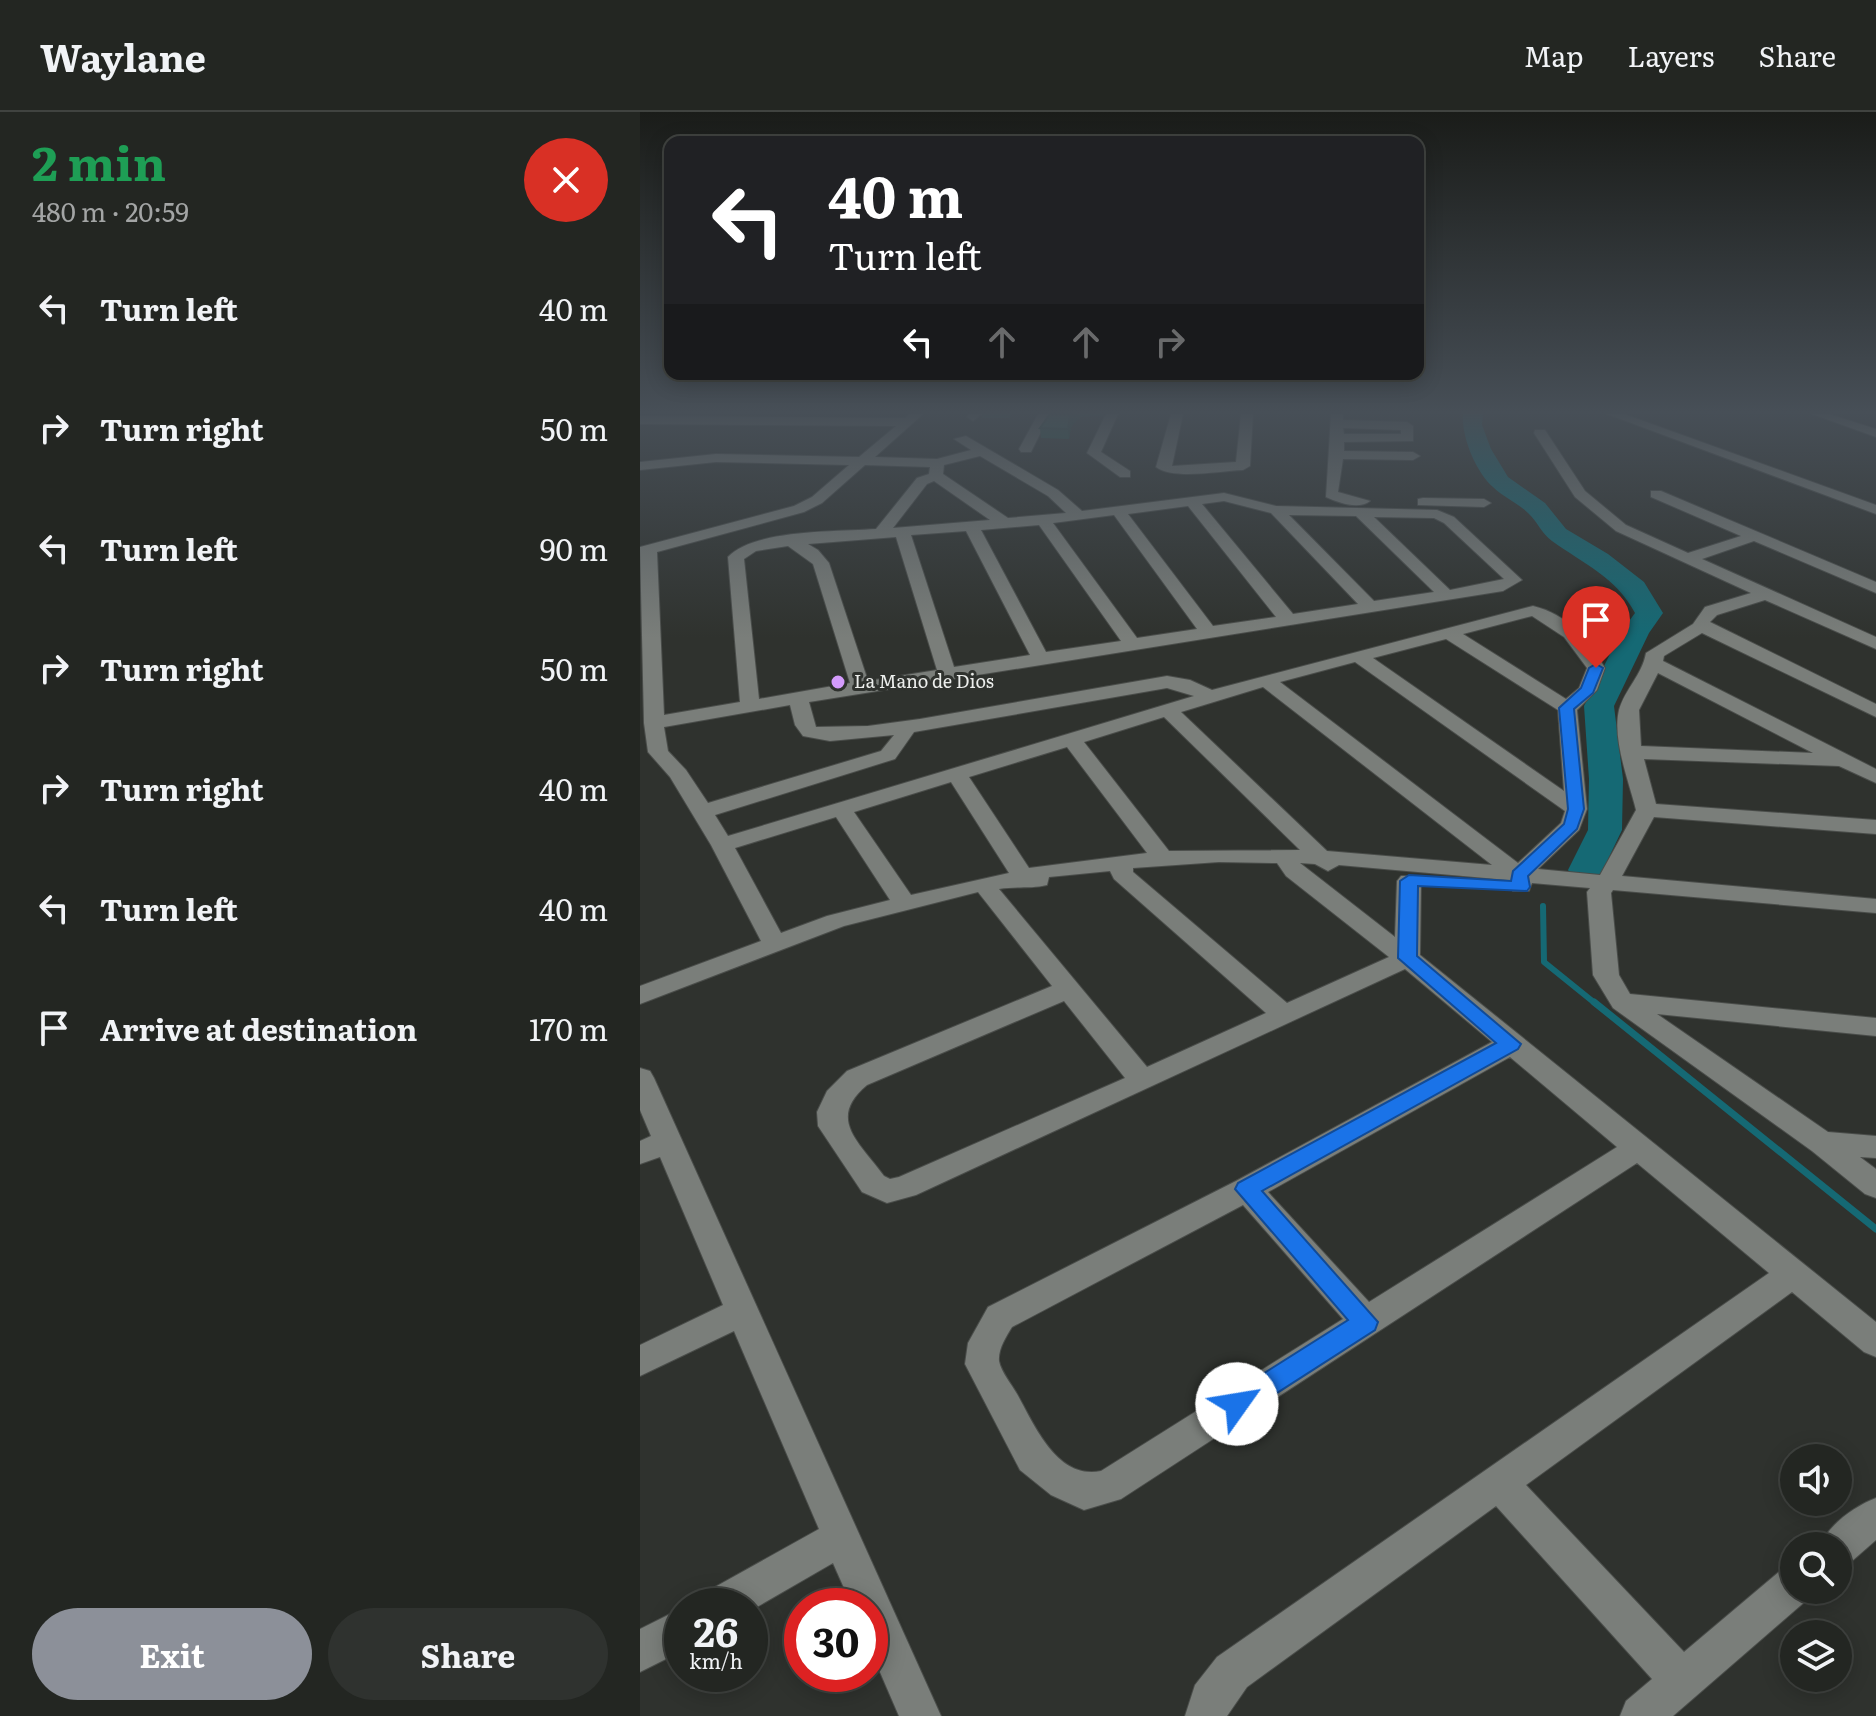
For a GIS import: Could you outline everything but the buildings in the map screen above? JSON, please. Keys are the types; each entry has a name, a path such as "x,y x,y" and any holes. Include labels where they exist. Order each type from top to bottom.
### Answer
{"street":[{"path":"775,944 722,845 679,774 658,752 644,551 757,523 799,509 817,500 829,489"},
{"path":"881,533 916,489"},
{"path":"961,489 1005,523"},
{"path":"1046,489 1078,515"},
{"path":"1332,489 1331,494 1335,497 1353,501 1484,503"},
{"path":"1577,489 1600,514 1621,528 1876,644"},
{"path":"1818,489 1876,510"},
{"path":"1656,494 1876,588"},
{"path":"654,723 1208,631 1371,608 1509,584 1514,580 1444,517 1423,512 1276,510 1224,497 1043,520 751,547 736,557 750,706"},
{"path":"1192,501 1289,621"},
{"path":"1118,510 1208,631"},
{"path":"1276,510 1371,608"},
{"path":"1359,511 1446,595"},
{"path":"1043,520 1132,644"},
{"path":"757,523 812,553 821,563 861,687"},
{"path":"972,527 1041,659"},
{"path":"903,533 947,673"},
{"path":"1685,559 1752,537"},
{"path":"1702,626 1701,621 1711,611 1763,595"},
{"path":"722,845 1266,680 1523,611 1547,615 1586,650 1596,668 1588,690 1567,708"},
{"path":"1702,626 1655,653 1654,664 1627,713 1647,810 1603,886 1606,975 1622,1002 1822,1143 1876,1186"},
{"path":"1702,626 1876,711"},
{"path":"1449,633 1567,708"},
{"path":"1358,656 1576,809"},
{"path":"1654,664 1876,777"},
{"path":"1266,680 1520,881"},
{"path":"798,698 806,728 817,735 905,727 1167,682 1183,684 1214,698"},
{"path":"1169,711 1329,864 1409,881 1520,881 1571,825 1576,809 1567,708"},
{"path":"702,812 888,755 904,736 905,727"},
{"path":"1073,741 1163,858"},
{"path":"1633,752 1847,760"},
{"path":"957,775 1024,878"},
{"path":"841,808 905,904"},
{"path":"1647,810 1876,827"},
{"path":"640,995 836,921 983,884 1024,878 1044,881 1163,858 1219,855 1289,864 1876,1342"},
{"path":"1121,868 1207,870 1329,864 1876,906"},
{"path":"1121,868 1284,1015"},
{"path":"1407,958 1409,881"},
{"path":"983,884 1143,1081"},
{"path":"1603,886 1876,918"},
{"path":"1067,990 857,1078 841,1091 831,1112 832,1126 873,1184 887,1191 905,1187 1407,958"},
{"path":"1622,1002 1876,1027"},
{"path":"1511,1044 1247,1189 1000,1317 985,1343 982,1364 1033,1458 1064,1483 1084,1492 1108,1487 1638,1148"},
{"path":"640,1078 654,1147 742,1311 920,1716"},
{"path":"1822,1143 1876,1147"},
{"path":"1247,1189 1366,1322"},
{"path":"1206,1716 1210,1700 1232,1672 1793,1274"},
{"path":"640,1361 742,1311"},
{"path":"1500,1484 1681,1680"},
{"path":"1852,1536 1876,1516"},
{"path":"752,1588 841,1537"},
{"path":"1641,1716 1780,1597"},
{"path":"640,1652 664,1638"}],"waterway":[{"path":"1510,489 1537,508 1557,534 1599,559 1635,588 1649,613 1635,632 1599,706 1606,779 1605,830 1586,870"},
{"path":"1543,906 1544,962 1596,1004"},
{"path":"1594,1002 1876,1229"}],"place":[{"name":"La Mano de Dios","path":"838,682"}],"route":[{"path":"1237,1404 1366,1322 1247,1189 1511,1044 1407,958 1409,881 1521,887 1519,875 1571,825 1576,809 1567,708 1588,690 1596,668"}]}
